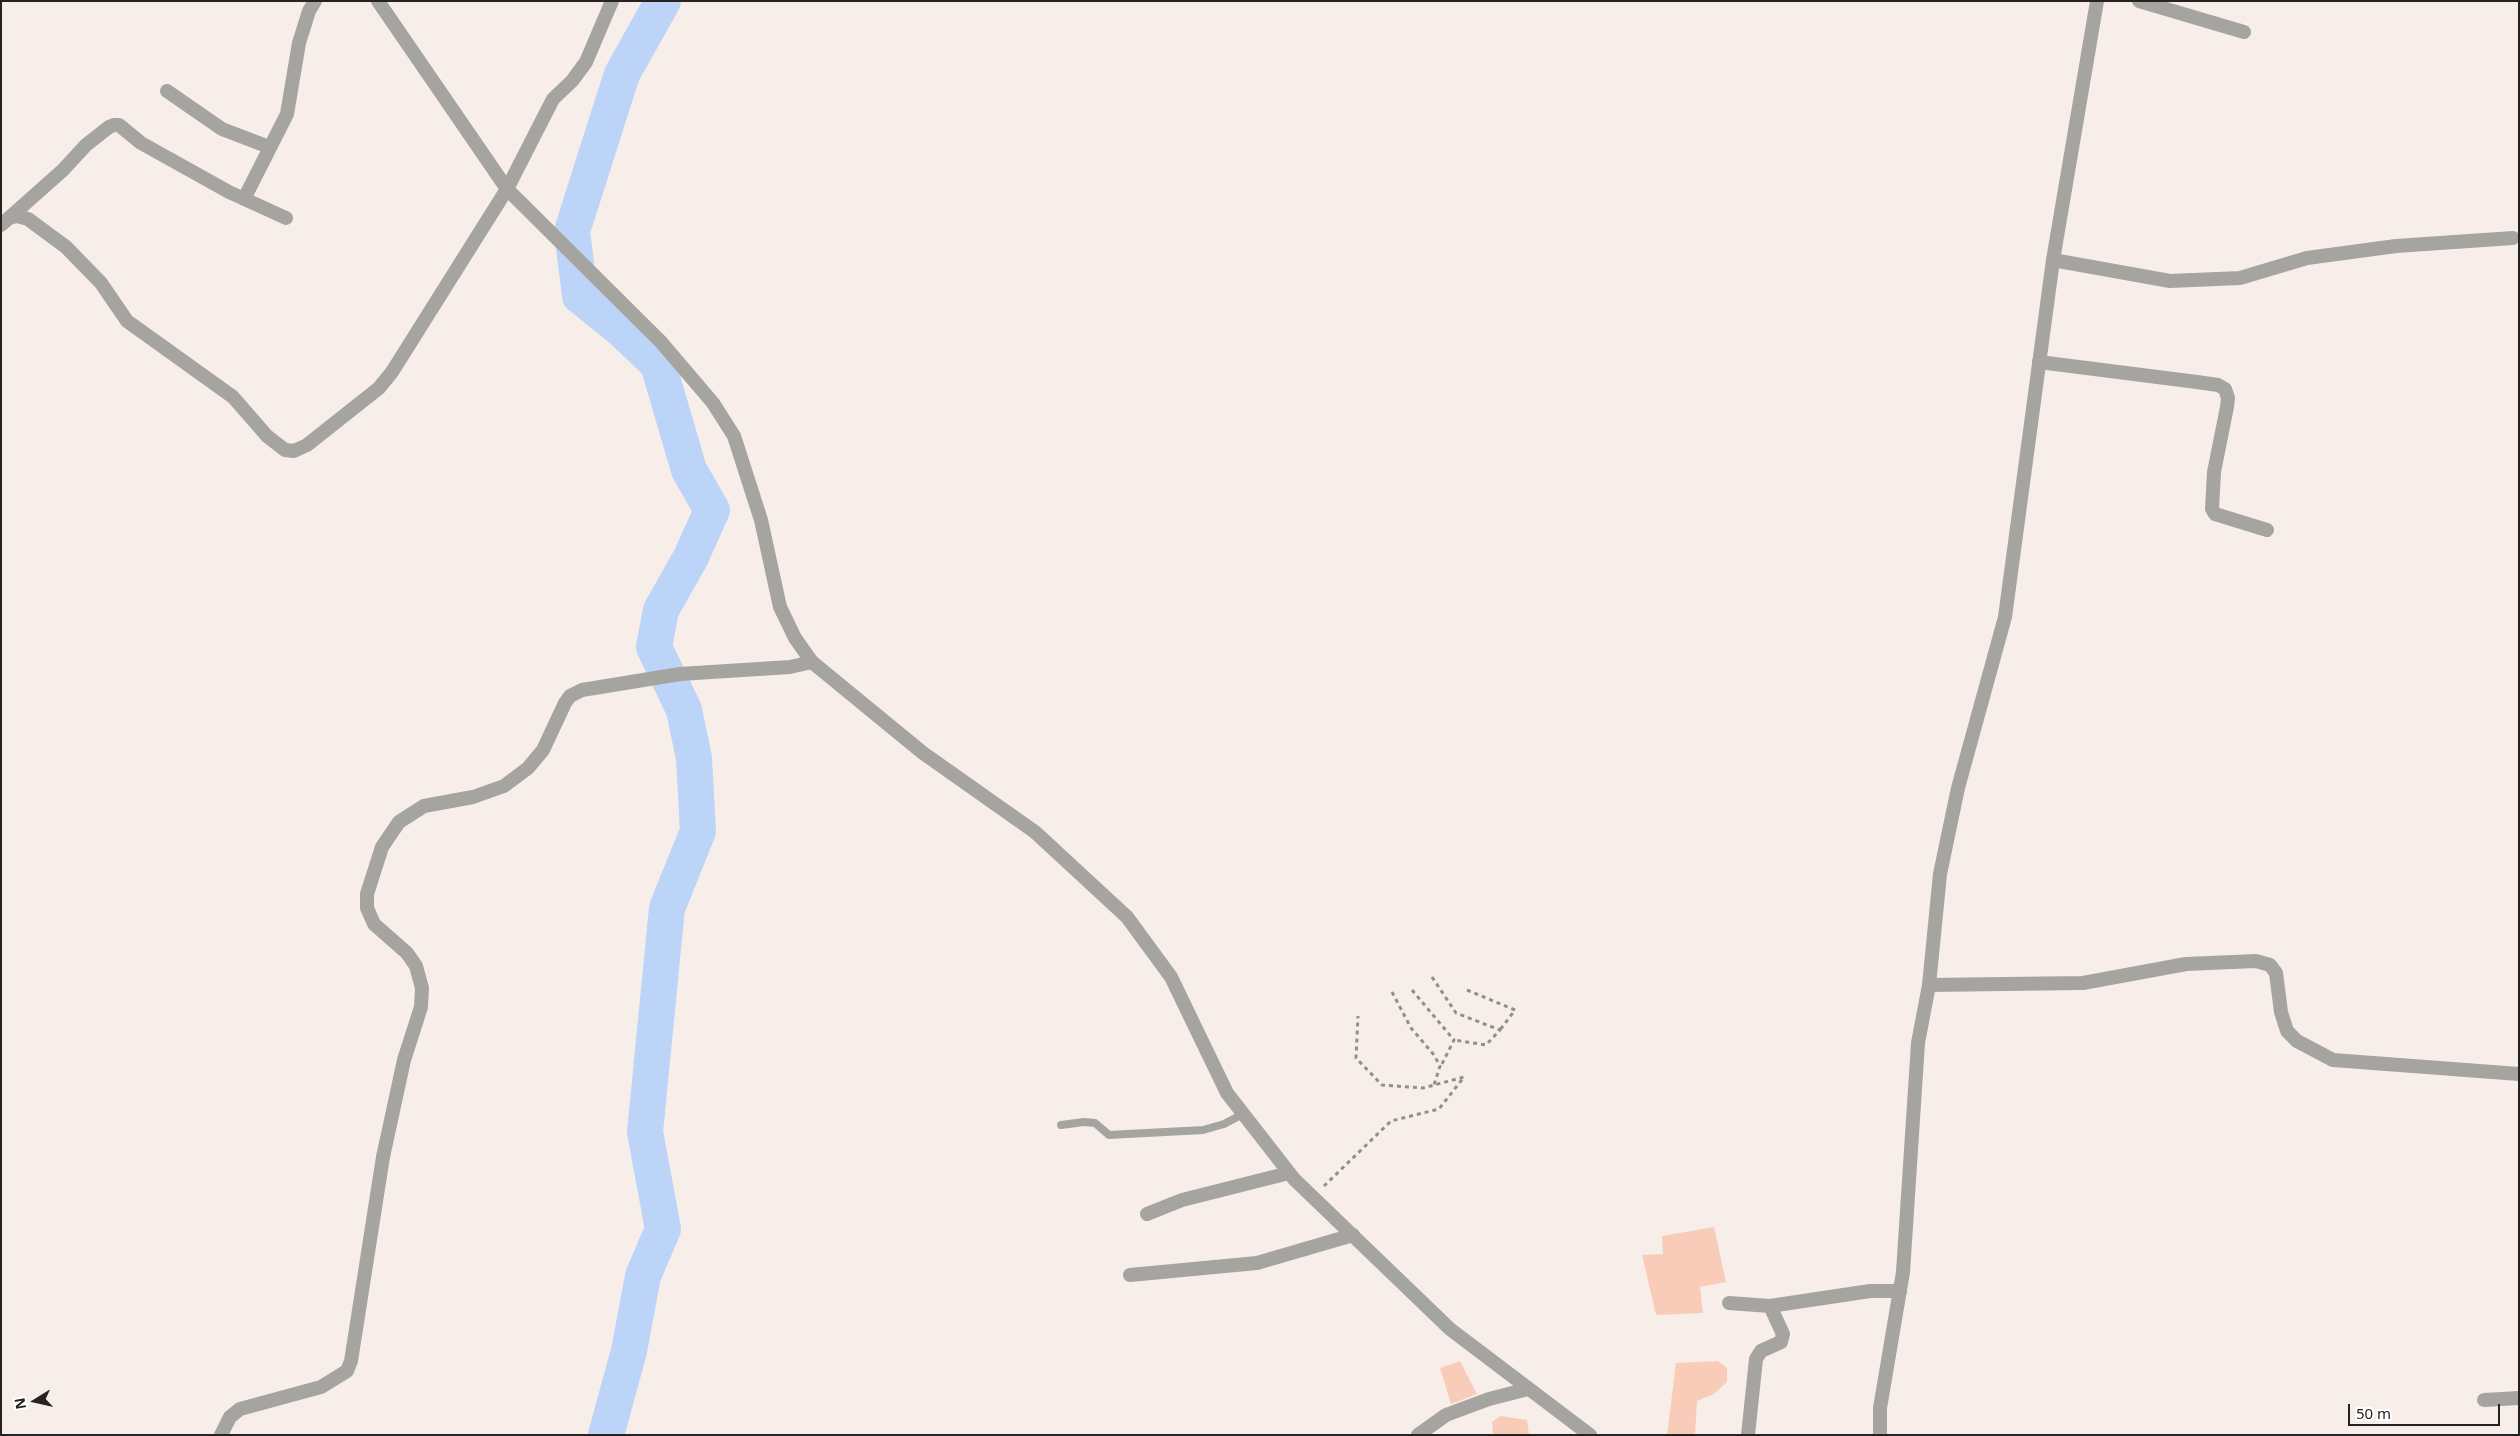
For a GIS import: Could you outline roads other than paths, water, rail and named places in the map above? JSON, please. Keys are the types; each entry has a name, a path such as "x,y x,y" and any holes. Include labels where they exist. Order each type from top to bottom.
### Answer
{"street":[{"path":"244,199 287,114 299,42 309,11 315,1"},
{"path":"378,1 507,189 661,342 713,403 734,436 761,520 780,608 795,638 812,662 923,753 1035,832 1127,917 1171,977 1227,1093 1289,1173 1450,1329 1590,1435"},
{"path":"5,222 17,216 28,219 66,247 100,283 127,321 233,397 267,436 285,450 294,450 307,445 379,388 424,322 507,189 553,99 572,81 586,62 612,1"},
{"path":"1880,1435 1880,1408 1900,1291 1918,1043 1929,985 1933,927 1944,855 1958,788 2005,617 2053,260 2097,1"},
{"path":"2139,1 2244,32"},
{"path":"167,91 222,129 269,147"},
{"path":"5,222 64,170 86,145 109,126 114,125 120,125 141,143 244,199 286,218"},
{"path":"2053,260 2170,281 2240,278 2307,258 2396,246 2513,238"},
{"path":"2039,362 2218,385 2225,390 2228,398 2214,472 2212,509 2214,514 2267,530"},
{"path":"221,1435 230,1417 240,1409 321,1387 347,1371 351,1361 383,1157 404,1060 421,1007 422,988 416,966 407,953 374,924 367,908 367,894 382,847 399,822 424,806 473,797 504,786 528,768 543,750 570,696 582,690 680,674 790,667 812,662"},
{"path":"1929,985 2083,983 2186,964 2256,961 2270,965 2276,973 2281,1012 2286,1031 2296,1041 2333,1060 2519,1074"},
{"path":"1147,1214 1182,1200 1289,1173"},
{"path":"1130,1275 1257,1263 1353,1235"},
{"path":"1729,1302 1770,1306 1870,1291 1900,1291"},
{"path":"1748,1435 1756,1359 1761,1351 1781,1342 1783,1334 1770,1306"},
{"path":"1418,1435 1446,1415 1489,1399 1528,1389"},
{"path":"2484,1400 2519,1398"}],"lane":[{"path":"1061,1125 1084,1122 1095,1123 1109,1135 1203,1130 1224,1124 1243,1114"}],"waterway":[{"path":"606,1435 629,1351 643,1276 663,1229 645,1132 667,908 698,831 694,758 684,710 654,647 661,610 691,557 712,510 689,470 658,364 621,329 580,296 572,231 622,74 663,1"}]}
